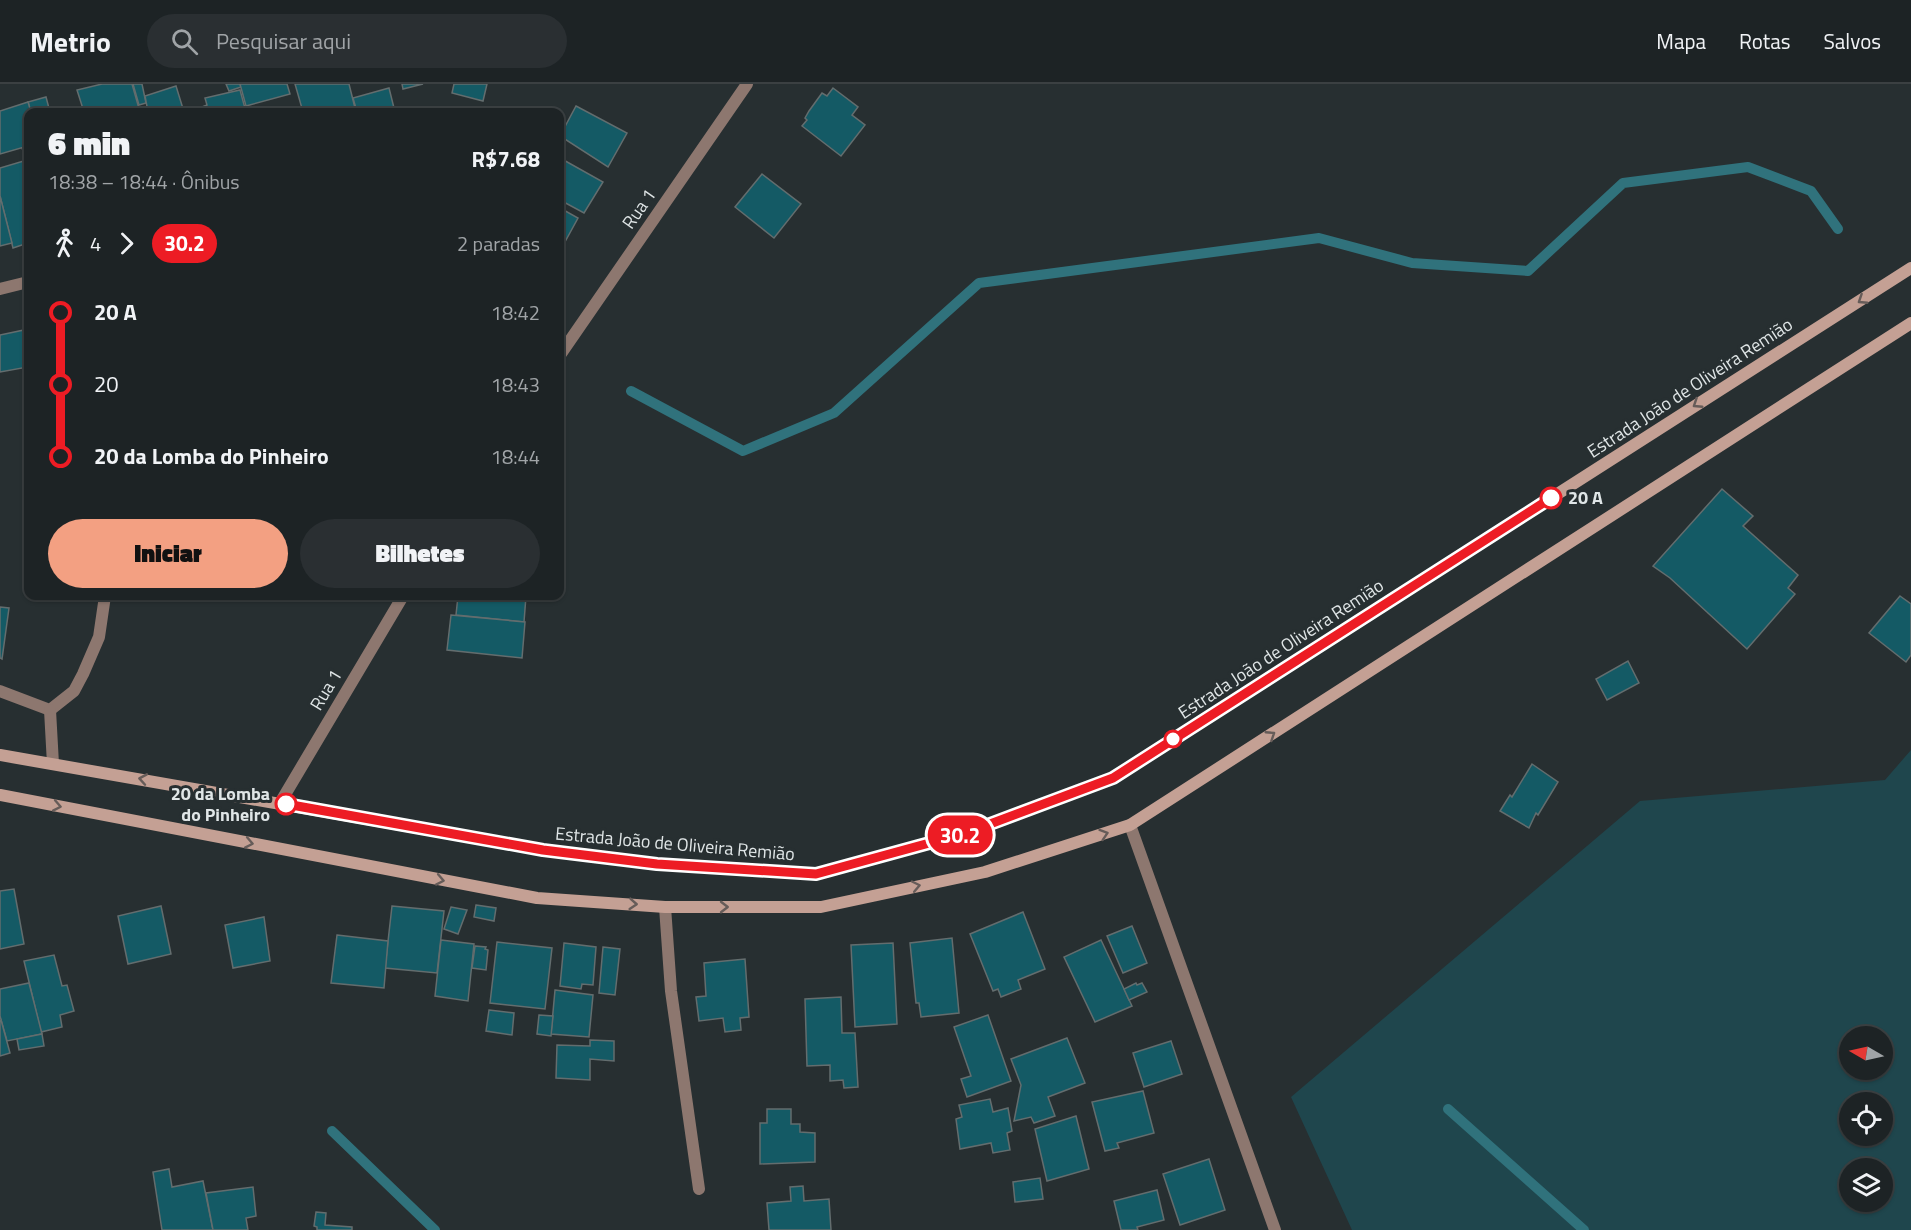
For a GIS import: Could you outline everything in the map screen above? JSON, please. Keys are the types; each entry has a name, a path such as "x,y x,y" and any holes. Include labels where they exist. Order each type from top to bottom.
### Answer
{"main road":[{"name":"Estrada João de Oliveira Remião","path":"0,755 543,850 657,864 816,874 966,833 1113,778 1911,268"},
{"path":"0,795 537,898 665,907 821,907 985,872 1130,825 1911,323"}],"street":[{"name":"Rua 1","path":"564,349 747,84"},
{"path":"0,289 24,283"},
{"path":"50,710 74,691 83,674 99,637 104,600"},
{"name":"Rua 1","path":"280,803 401,600"},
{"path":"0,691 50,710"},
{"path":"50,710 52,764"},
{"path":"1130,825 1275,1230"},
{"path":"665,907 671,991 699,1189"}],"shaded area":[{"path":"1911,750 1911,1230 1352,1230 1291,1097 1640,801 1885,780"}],"building":[{"path":"102,84 132,84 139,108 83,108 77,90"},
{"path":"133,84 142,84 146,103 139,105"},
{"path":"226,84 240,84 241,87 229,91"},
{"path":"240,84 287,84 290,94 246,106"},
{"path":"295,84 349,84 355,108 302,108"},
{"path":"402,84 423,84 403,89"},
{"path":"454,84 487,84 483,101 452,93"},
{"path":"176,86 183,108 147,108 145,96"},
{"path":"389,88 394,108 356,108 353,98"},
{"path":"833,88 858,107 852,115 865,125 841,156 802,126 822,93 827,96"},
{"path":"240,90 245,108 202,108 207,105 205,98"},
{"path":"46,97 49,108 30,108 28,102"},
{"path":"28,102 30,108 24,108 24,147 0,154 0,111"},
{"path":"576,106 627,133 608,167 564,139 564,128"},
{"path":"564,160 603,182 584,213 564,202"},
{"path":"24,161 24,244 13,248 0,196 0,168"},
{"path":"762,174 801,204 774,238 735,207"},
{"path":"0,196 12,243 0,246"},
{"path":"564,210 578,218 564,244"},
{"path":"24,330 24,368 0,372 0,335"},
{"path":"1722,489 1753,516 1743,526 1798,575 1788,588 1795,594 1747,649 1670,578 1653,566"},
{"path":"1900,596 1911,604 1911,655 1906,662 1869,633"},
{"path":"458,600 526,600 524,622 456,615"},
{"path":"0,607 9,608 2,659 0,658"},
{"path":"451,615 525,622 522,658 447,650"},
{"path":"1628,661 1639,683 1607,700 1596,679"},
{"path":"1532,764 1558,782 1538,815 1536,813 1529,828 1500,811 1510,795 1512,797"},
{"path":"14,889 24,944 0,949 0,891"},
{"path":"476,905 496,908 494,921 474,917"},
{"path":"161,906 171,954 128,964 118,916"},
{"path":"392,906 444,911 437,973 385,968"},
{"path":"451,907 467,910 458,934 444,929"},
{"path":"1023,912 1045,969 1018,980 1021,989 1001,997 998,989 993,991 970,934"},
{"path":"264,917 270,961 233,968 225,925"},
{"path":"1132,926 1147,963 1123,973 1107,936"},
{"path":"337,935 388,941 384,988 331,983"},
{"path":"952,938 959,1013 921,1017 919,1003 916,1003 910,943"},
{"path":"441,940 474,944 468,1001 435,996"},
{"path":"1101,940 1132,1006 1095,1022 1064,957"},
{"path":"497,942 552,948 545,1009 490,1003"},
{"path":"564,943 596,947 593,985 582,984 581,989 560,986"},
{"path":"893,943 897,1024 855,1027 851,945"},
{"path":"475,946 486,947 485,949 488,950 486,970 472,968"},
{"path":"603,947 620,949 615,995 599,993"},
{"path":"54,955 62,986 67,985 74,1011 60,1015 62,1027 41,1032 24,961"},
{"path":"745,959 749,1017 740,1018 741,1030 725,1032 723,1018 699,1021 696,997 706,996 704,963"},
{"path":"29,983 42,1034 7,1041 0,1016 0,989"},
{"path":"1136,983 1137,985 1142,983 1147,992 1129,1000 1124,989"},
{"path":"555,990 593,995 589,1037 551,1034"},
{"path":"841,997 842,1033 855,1033 858,1087 844,1088 843,1080 830,1081 830,1065 807,1066 805,999"},
{"path":"489,1010 514,1013 512,1035 486,1031"},
{"path":"539,1015 553,1016 551,1036 537,1034"},
{"path":"988,1015 1011,1081 967,1097 961,1079 971,1076 954,1027"},
{"path":"0,1021 10,1053 0,1056"},
{"path":"42,1034 44,1046 19,1050 17,1039"},
{"path":"1067,1038 1085,1083 1048,1097 1055,1116 1034,1123 1031,1117 1014,1121 1021,1085 1011,1059"},
{"path":"590,1040 614,1041 614,1061 590,1059 590,1080 556,1078 557,1045 590,1046"},
{"path":"1171,1041 1182,1074 1144,1087 1133,1053"},
{"path":"1143,1091 1154,1133 1117,1143 1119,1148 1105,1151 1092,1102"},
{"path":"990,1099 993,1112 1008,1108 1012,1131 1007,1133 1010,1150 993,1153 991,1143 960,1149 956,1119 962,1117 959,1105"},
{"path":"767,1109 791,1109 791,1124 800,1124 800,1132 815,1133 815,1162 760,1164 760,1123 767,1123"},
{"path":"1076,1116 1089,1169 1047,1181 1035,1129"},
{"path":"1209,1159 1225,1210 1180,1225 1163,1174"},
{"path":"169,1169 172,1187 203,1181 213,1230 162,1230 153,1172"},
{"path":"1040,1178 1043,1199 1015,1202 1013,1182"},
{"path":"803,1186 804,1201 829,1199 831,1230 769,1230 767,1203 791,1201 790,1187"},
{"path":"253,1187 256,1216 246,1218 248,1230 213,1230 206,1193"},
{"path":"1157,1190 1164,1220 1137,1227 1138,1230 1121,1230 1114,1201"},
{"path":"316,1212 326,1213 325,1225 352,1227 352,1230 317,1230 314,1226"}],"waterway":[{"path":"631,391 743,451 834,413 979,283 1319,238 1412,263 1528,271 1623,183 1748,167 1811,191 1838,229"},
{"path":"1448,1109 1584,1230"},
{"path":"332,1131 435,1230"}],"bus line":[{"name":"30.2","path":"286,804 543,850 657,864 816,874 966,833 1113,778 1551,498"}],"place":[{"name":"20 A","path":"1551,498"},
{"name":"20 da Lomba do Pinheiro","path":"286,804"}]}
